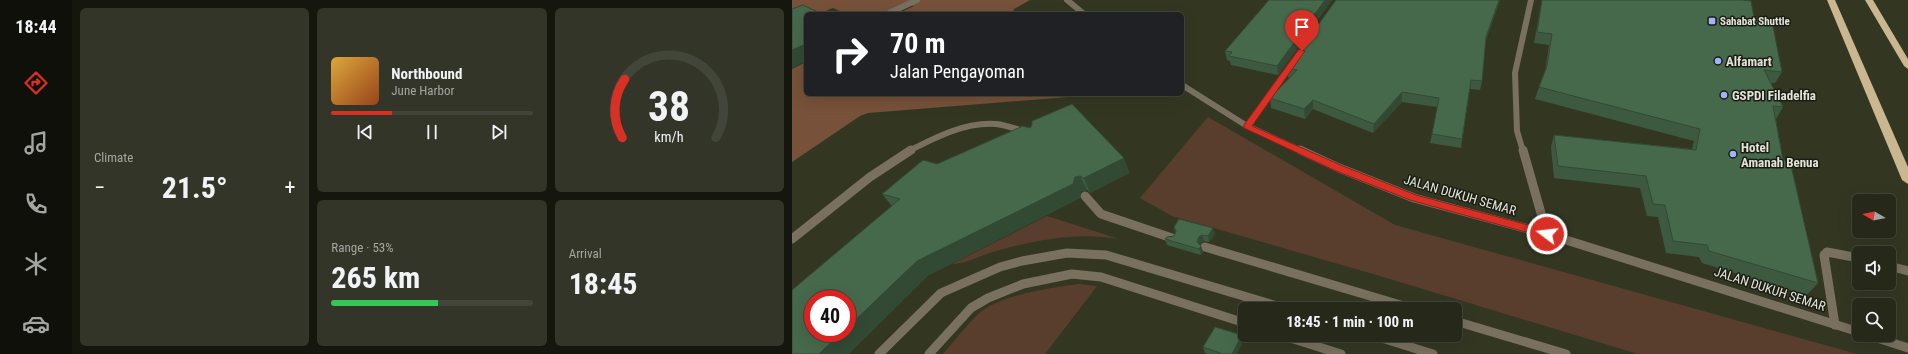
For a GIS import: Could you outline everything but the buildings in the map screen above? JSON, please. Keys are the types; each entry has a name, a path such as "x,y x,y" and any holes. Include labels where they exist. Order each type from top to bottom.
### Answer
{"highway":[{"path":"1831,0 1908,180"},
{"path":"1869,0 1908,66"}],"street":[{"path":"892,12 917,0"},
{"path":"1067,0 1082,12"},
{"path":"1531,0 1515,73 1517,131 1547,234"},
{"path":"1247,126 1297,57"},
{"name":"JALAN DUKUH SEMAR","path":"1184,86 1247,126 1339,168 1414,198 1547,234 1852,330"},
{"path":"792,239 885,166 932,138 963,127 980,125 1009,126 1032,135"},
{"path":"1085,196 1102,214 1108,217 1172,238"},
{"path":"1206,248 1390,302"},
{"path":"1835,325 1824,255 1827,252 1833,252 1852,256"},
{"path":"879,354 941,293 1000,267 1022,261 1067,253 1106,255 1264,302"},
{"path":"1896,268 1908,271"},
{"path":"930,354 971,308 988,298 1023,284 1072,274 1101,277 1238,321"},
{"path":"1462,323 1566,354"},
{"path":"1304,342 1341,354"},
{"path":"1394,342 1433,354"},
{"path":"1890,342 1908,348"}],"shaded area":[{"path":"792,0 1030,0 1014,9 1013,12 901,12 914,6 906,3 885,12 842,12 833,8 823,12 804,12 804,15 792,24"},
{"path":"804,63 804,96 1080,96 868,113 860,116 792,162 792,69"},
{"path":"1208,117 1395,225 1857,354 1638,354 1380,276 1172,216 1140,198"},
{"path":"1047,216 1119,239 1088,236 1057,238 1011,247 991,252 962,263 952,264"},
{"path":"1079,284 1097,286 1045,354 943,354 979,313 993,304 1029,292"}],"place":[{"name":"Sahabat Shuttle","path":"1712,21"},
{"name":"Alfamart","path":"1718,61"},
{"name":"GSPDI Filadelfia","path":"1724,95"},
{"name":"Hotel Amanah Benua","path":"1733,154"}],"route":[{"path":"1302,51 1247,126 1339,168 1414,198 1547,234"}]}
